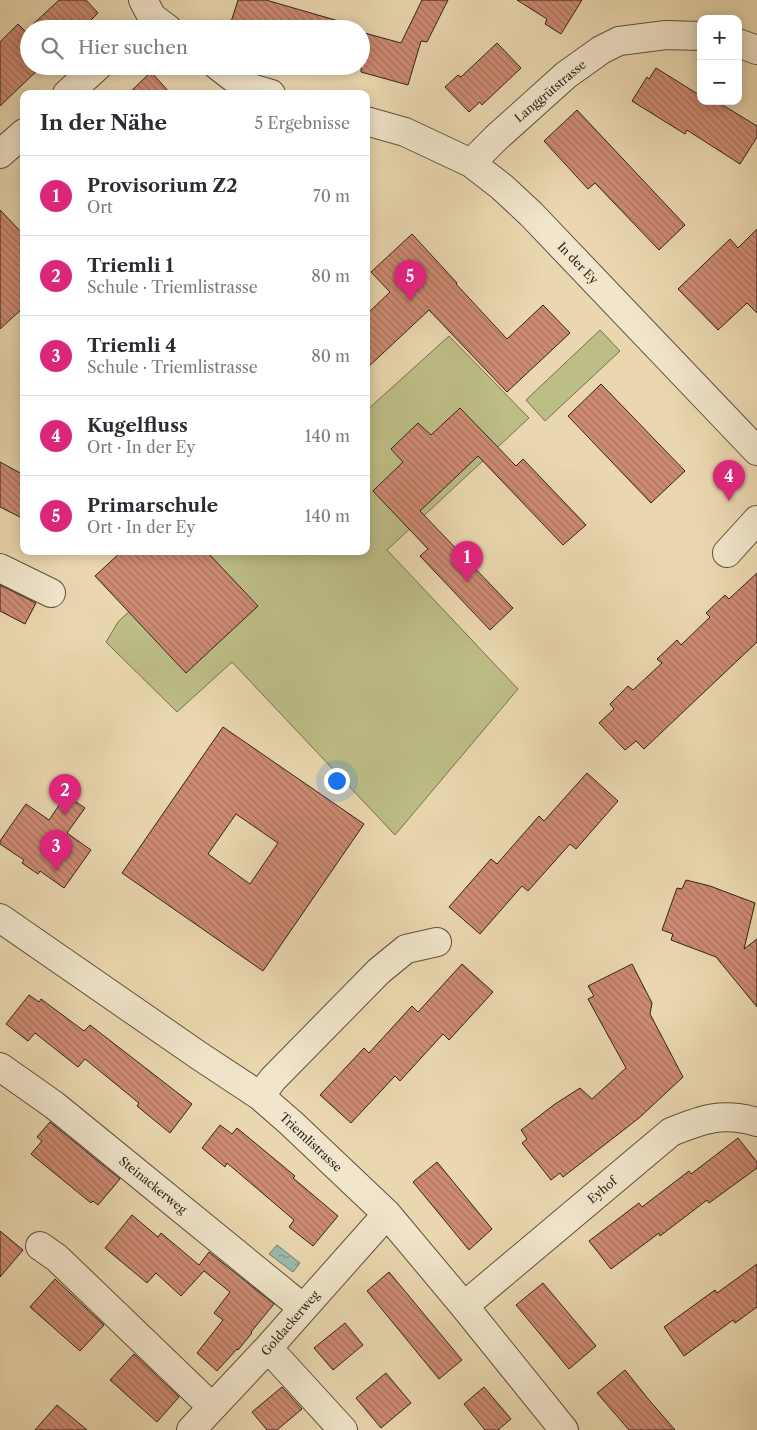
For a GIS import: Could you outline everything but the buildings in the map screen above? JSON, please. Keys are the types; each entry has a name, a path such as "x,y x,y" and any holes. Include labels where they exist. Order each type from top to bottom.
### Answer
{"street":[{"name":"Langgrütstrasse","path":"471,163 566,75 601,50 619,41 666,35 697,36"},
{"path":"742,44 757,50"},
{"path":"71,90 88,75"},
{"path":"230,75 244,86 258,90"},
{"name":"In der Ey","path":"370,122 405,132 471,163 502,187 531,214 757,451"},
{"path":"0,154 20,136"},
{"path":"727,553 757,520"},
{"path":"0,568 51,593"},
{"name":"Triemlistrasse","path":"0,918 260,1096 291,1123 387,1214 564,1430"},
{"path":"260,1096 273,1079 379,970 406,949 436,942"},
{"name":"Steinackerweg","path":"0,1067 54,1105 303,1308"},
{"name":"Eyhof","path":"464,1306 671,1132 702,1119 714,1117 741,1118 757,1122"},
{"name":"Goldackerweg","path":"191,1430 268,1348 387,1214"},
{"path":"40,1246 57,1258 212,1407"},
{"path":"268,1348 343,1430"}],"green space":[{"path":"600,330 620,351 545,421 526,400"},
{"path":"449,336 529,418 387,550 518,689 395,835 232,662 177,712 106,642 118,622 189,555 370,555 370,407"}],"water":[{"path":"277,1245 300,1263 293,1272 269,1254"}],"place":[{"name":"Primarschule","path":"410,301"},
{"name":"Kugelfluss","path":"729,501"},
{"name":"Provisorium Z2","path":"467,582"},
{"name":"Triemli 1","path":"65,815"},
{"name":"Triemli 4","path":"56,871"}]}
